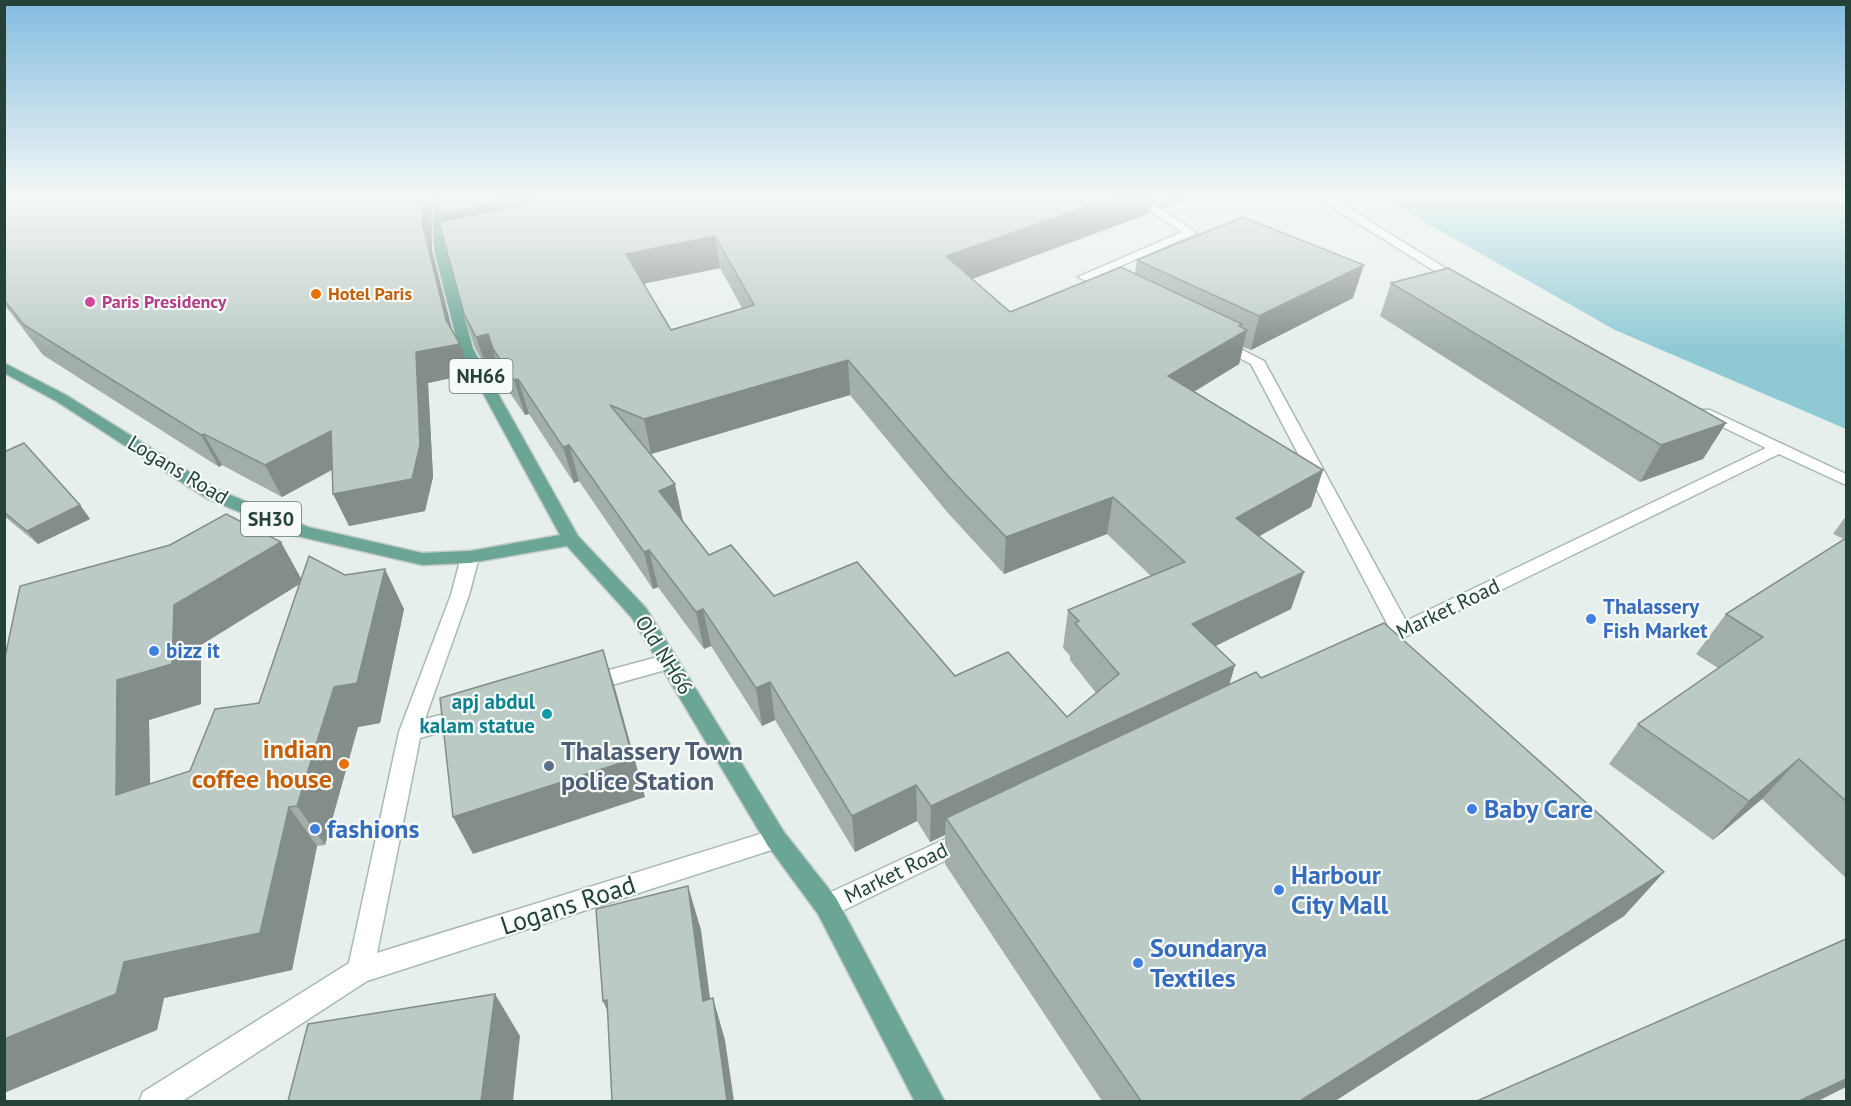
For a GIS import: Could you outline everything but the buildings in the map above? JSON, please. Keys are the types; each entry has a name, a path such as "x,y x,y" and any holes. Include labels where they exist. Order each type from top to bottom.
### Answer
{"main road":[{"name":"Old NH66","path":"446,249 466,349 572,539 639,613 776,839 827,906 931,1101"},
{"name":"Logans Road","path":"4,367 61,398 212,494 303,532 422,559 470,557 572,539"}],"street":[{"path":"1132,299 1084,277 1153,249"},
{"path":"1408,249 1473,288"},
{"path":"1210,338 1257,361 1401,631"},
{"path":"1687,404 1846,480"},
{"name":"Market Road","path":"1359,652 1777,449"},
{"path":"360,971 410,732 460,595 470,557"},
{"path":"568,689 669,662"},
{"path":"410,732 489,710"},
{"name":"Market Road","path":"827,906 986,830"},
{"name":"Logans Road","path":"153,1101 206,1071 360,971 776,839"}],"water":[{"path":"1472,249 1846,249 1846,429 1615,330"}],"place":[{"name":"Hotel Paris","path":"316,294"},
{"name":"Paris Presidency","path":"90,302"},
{"name":"Thalassery Fish Market","path":"1591,619"},
{"name":"bizz it","path":"154,651"},
{"name":"apj abdul kalam statue","path":"547,714"},
{"name":"indian coffee house","path":"344,764"},
{"name":"Thalassery Town police Station","path":"549,766"},
{"name":"Baby Care","path":"1472,809"},
{"name":"fashions","path":"315,829"},
{"name":"Harbour City Mall","path":"1279,890"},
{"name":"Soundarya Textiles","path":"1138,963"}]}
